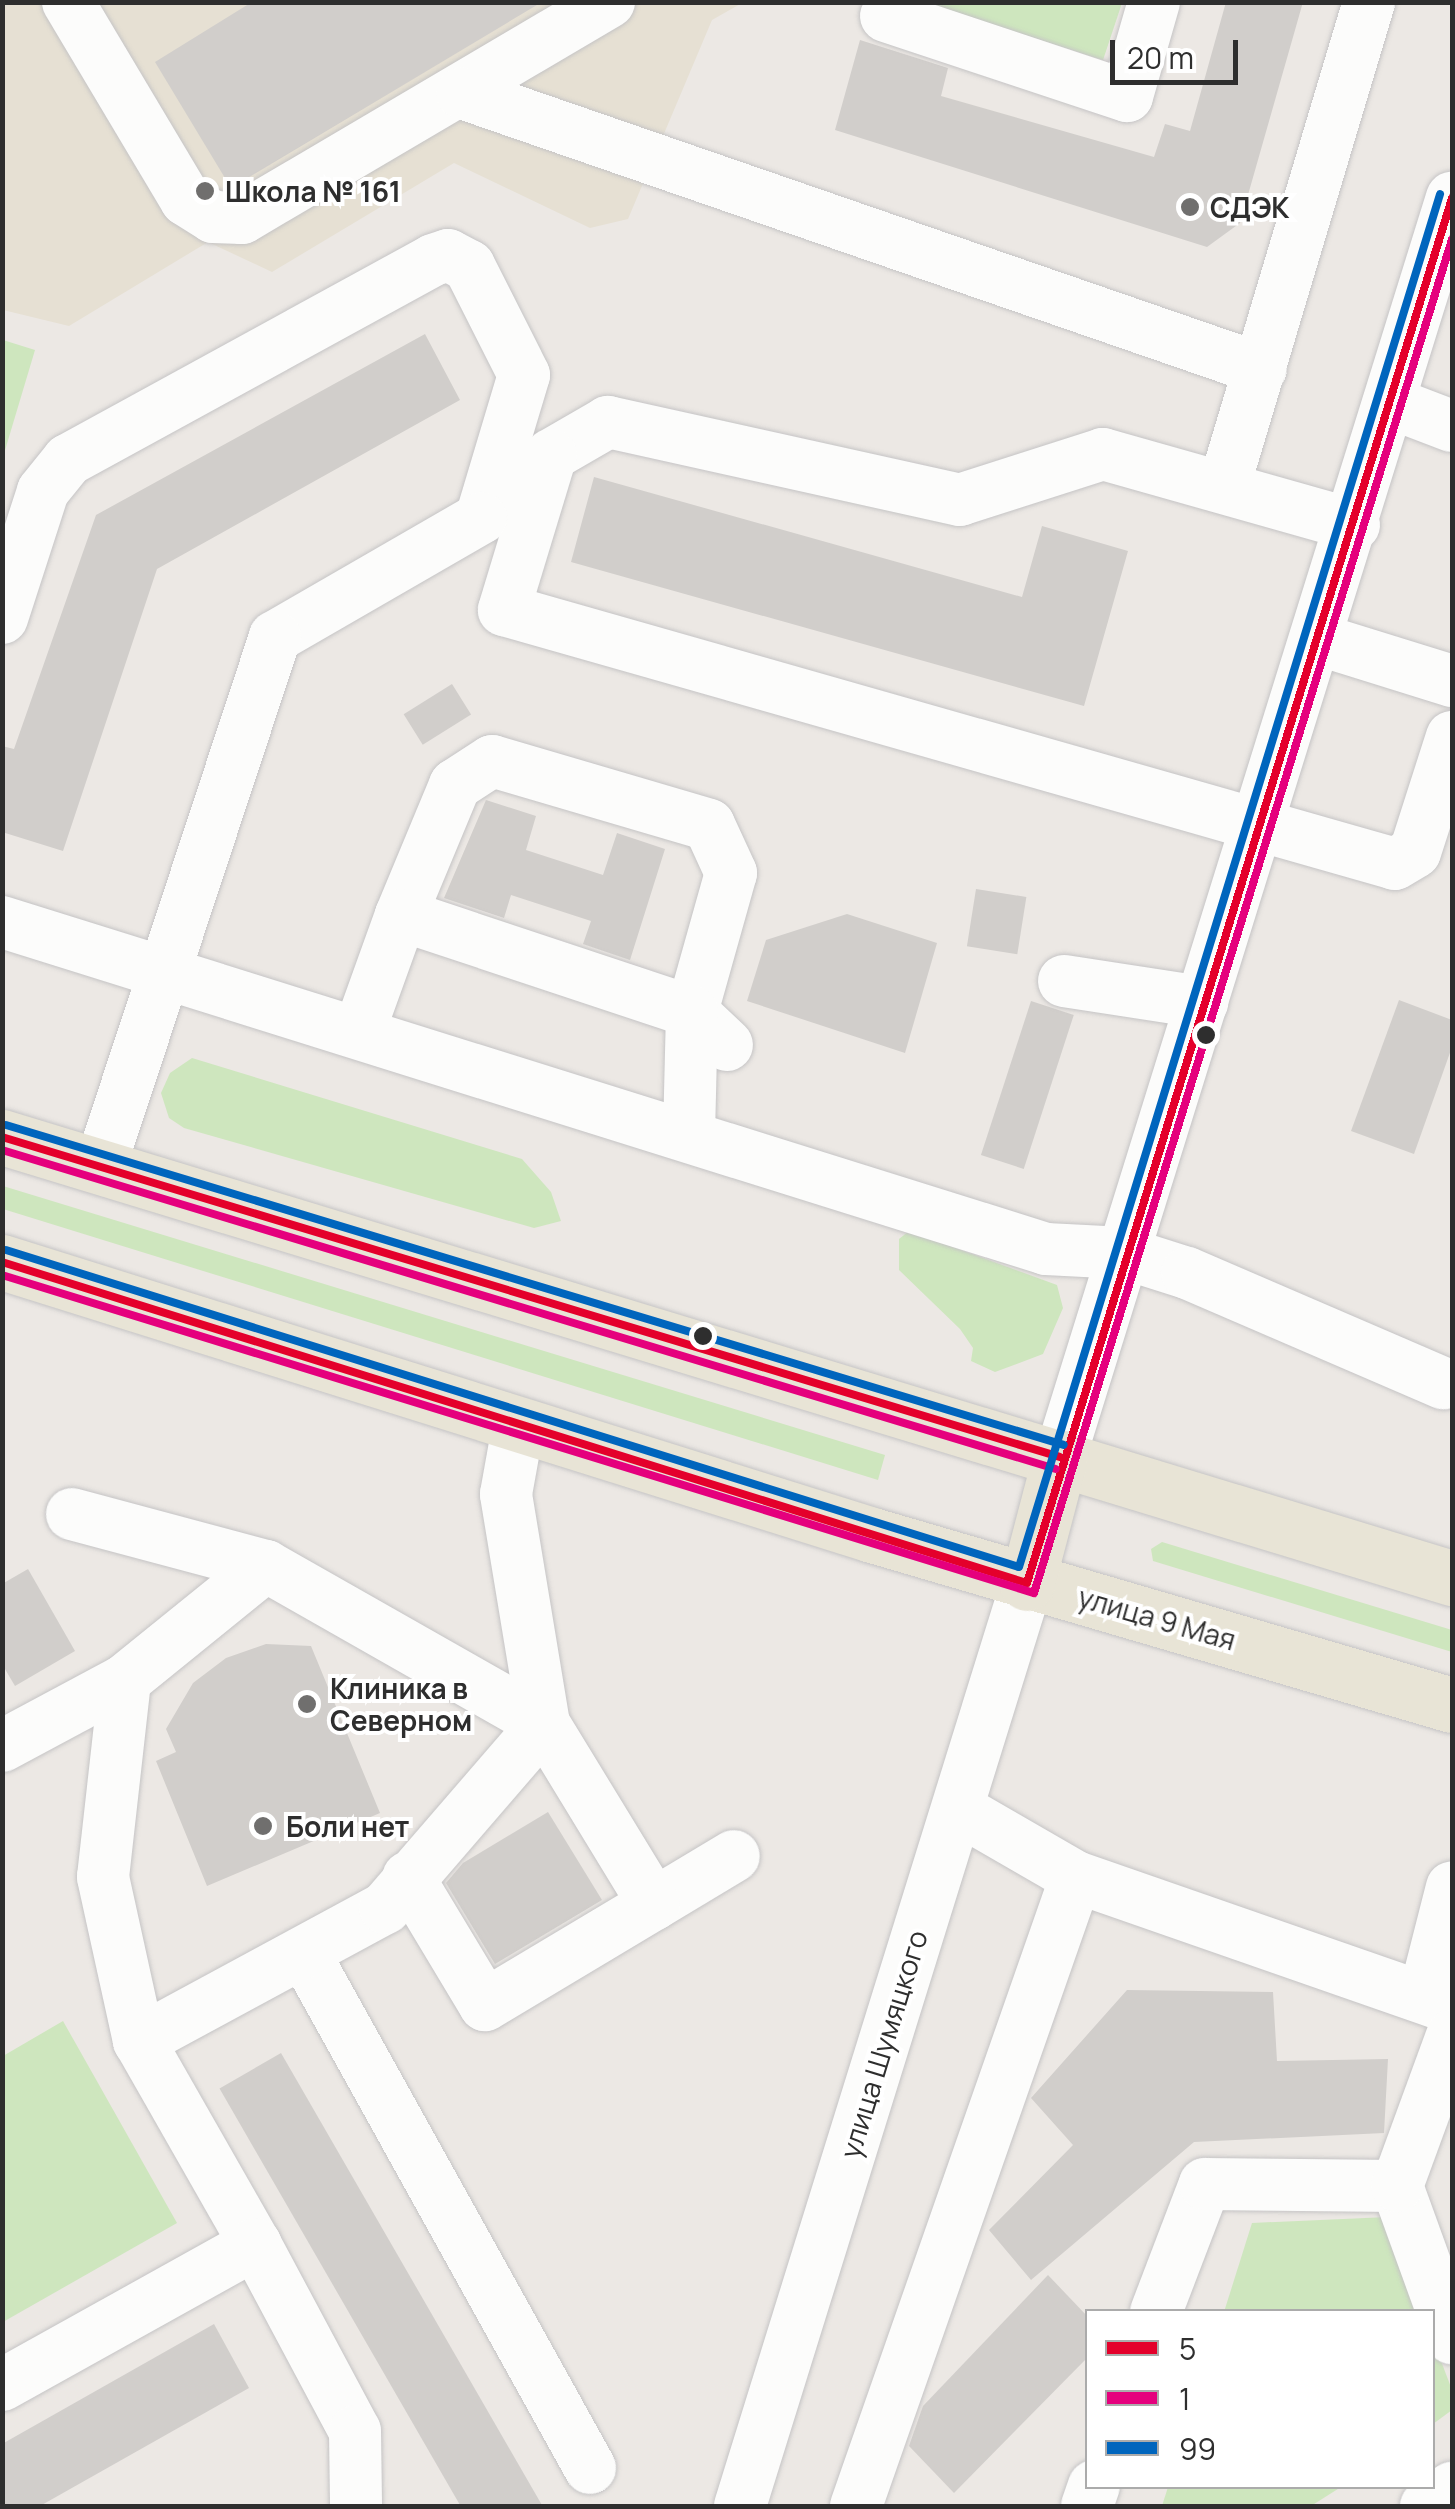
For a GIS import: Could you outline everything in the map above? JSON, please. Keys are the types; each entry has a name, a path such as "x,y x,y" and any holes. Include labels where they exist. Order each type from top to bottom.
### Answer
{"main road":[{"path":"2,1137 1452,1578"},
{"name":"улица 9 Мая","path":"2,1262 518,1427 1027,1582 1452,1705"},
{"path":"1027,1582 1060,1457"}],"street":[{"path":"68,2 186,200 213,217 242,218 462,93 609,2"},
{"path":"886,16 1127,96 1154,2"},
{"path":"1225,484 1368,2"},
{"path":"462,93 1260,369"},
{"path":"1060,1457 1256,824 1354,524 1452,198"},
{"path":"2,618 43,491 68,460 433,260 448,255 469,266 524,376 480,518 275,636 159,970 100,1167"},
{"path":"1389,402 1452,426"},
{"path":"1354,524 1225,484 1103,454 960,500 608,422 551,456 504,610 1256,824 1405,862 1452,738"},
{"path":"1317,639 1452,681"},
{"path":"360,1029 456,786 492,761 709,826 731,873 689,1135"},
{"path":"402,915 709,1029"},
{"path":"2,922 360,1029 1046,1249 1124,1253 1443,1382"},
{"path":"1064,981 1202,1002"},
{"path":"518,1427 506,1494 544,1724 654,1904"},
{"path":"72,1514 266,1566 544,1724"},
{"path":"2,1746 125,1680 266,1566"},
{"name":"улица Шумяцкого","path":"740,2506 1027,1582"},
{"path":"125,1680 102,1877 139,2040 355,2431 356,2506"},
{"path":"139,2040 385,1908 544,1724"},
{"path":"958,1809 1076,1878 1439,2000 1452,1887"},
{"path":"408,1878 484,2005 734,1856"},
{"path":"856,2506 1076,1878"},
{"path":"304,1953 590,2468"},
{"path":"1452,2036 1397,2186 1452,2338"},
{"path":"1157,2309 1205,2184 1397,2186"},
{"path":"2,2385 255,2244"},
{"path":"1426,2506 1452,2488"}],"shaded area":[{"name":"Школа № 161","path":"3,3 742,3 712,20 628,219 590,228 454,163 272,272 208,242 69,326 3,310"}],"green space":[{"path":"925,3 1122,3 1103,60"},
{"path":"2,340 35,350 3,457"},
{"path":"192,1058 522,1159 551,1192 561,1221 534,1228 184,1128 169,1118 161,1093 170,1073"},
{"path":"3,1186 885,1455 878,1480 3,1209"},
{"path":"909,1231 1057,1285 1063,1308 1043,1354 995,1372 971,1361 973,1348 960,1329 899,1270 899,1239"},
{"path":"1162,1542 1452,1630 1452,1652 1153,1561 1151,1549"},
{"path":"63,2021 177,2223 3,2322 3,2056"},
{"path":"1388,2217 1422,2309 1225,2309 1252,2223"},
{"path":"1435,2345 1452,2390 1452,2410 1435,2423"},
{"path":"1168,2489 1338,2489 1311,2506 1162,2506"}],"building":[{"path":"252,2 542,2 231,188 155,62"},
{"path":"1226,2 1303,2 1240,223 1207,247 835,130 860,40 948,68 941,96 1154,157 1165,124 1190,131"},
{"path":"425,334 460,400 157,569 63,851 2,832 2,746 14,749 96,515"},
{"path":"594,477 1022,597 1042,526 1128,551 1084,706 571,562"},
{"path":"452,684 471,715 423,745 404,714"},
{"path":"486,800 536,816 526,850 603,875 617,833 665,849 630,960 583,944 591,921 511,895 504,918 444,898"},
{"path":"976,889 1026,897 1017,954 967,946"},
{"path":"847,914 937,943 905,1053 747,1001 766,940"},
{"path":"1399,1000 1452,1020 1452,1047 1414,1154 1351,1131"},
{"path":"1031,1001 1074,1015 1024,1169 981,1155"},
{"path":"28,1569 75,1651 15,1686 2,1664 2,1584"},
{"path":"266,1644 311,1646 380,1813 207,1886 156,1761 176,1752 166,1729 193,1683 226,1658"},
{"path":"548,1812 602,1900 495,1964 446,1883 463,1863"},
{"path":"1127,1990 1273,1992 1277,2061 1388,2059 1384,2133 1194,2142 1031,2280 989,2230 1073,2145 1031,2098"},
{"path":"281,2053 542,2506 461,2506 220,2088"},
{"path":"1048,2275 1085,2314 1085,2360 954,2493 909,2446 923,2406"},
{"path":"214,2324 249,2388 40,2506 2,2506 2,2444"}],"transit line":[{"name":"99","path":"6,1250 1019,1567 1440,194"},
{"name":"5","path":"2,1262 1027,1583 1452,198"},
{"name":"1","path":"2,1275 1034,1593 1452,239"},
{"name":"99","path":"6,1125 1064,1445"},
{"name":"5","path":"2,1137 1060,1457"},
{"name":"1","path":"2,1150 1056,1469"}],"place":[{"name":"Школа № 161","path":"205,191"},
{"name":"СДЭК","path":"1190,207"},
{"name":"Клиника в Северном","path":"307,1704"},
{"name":"Боли нет","path":"263,1826"}]}
